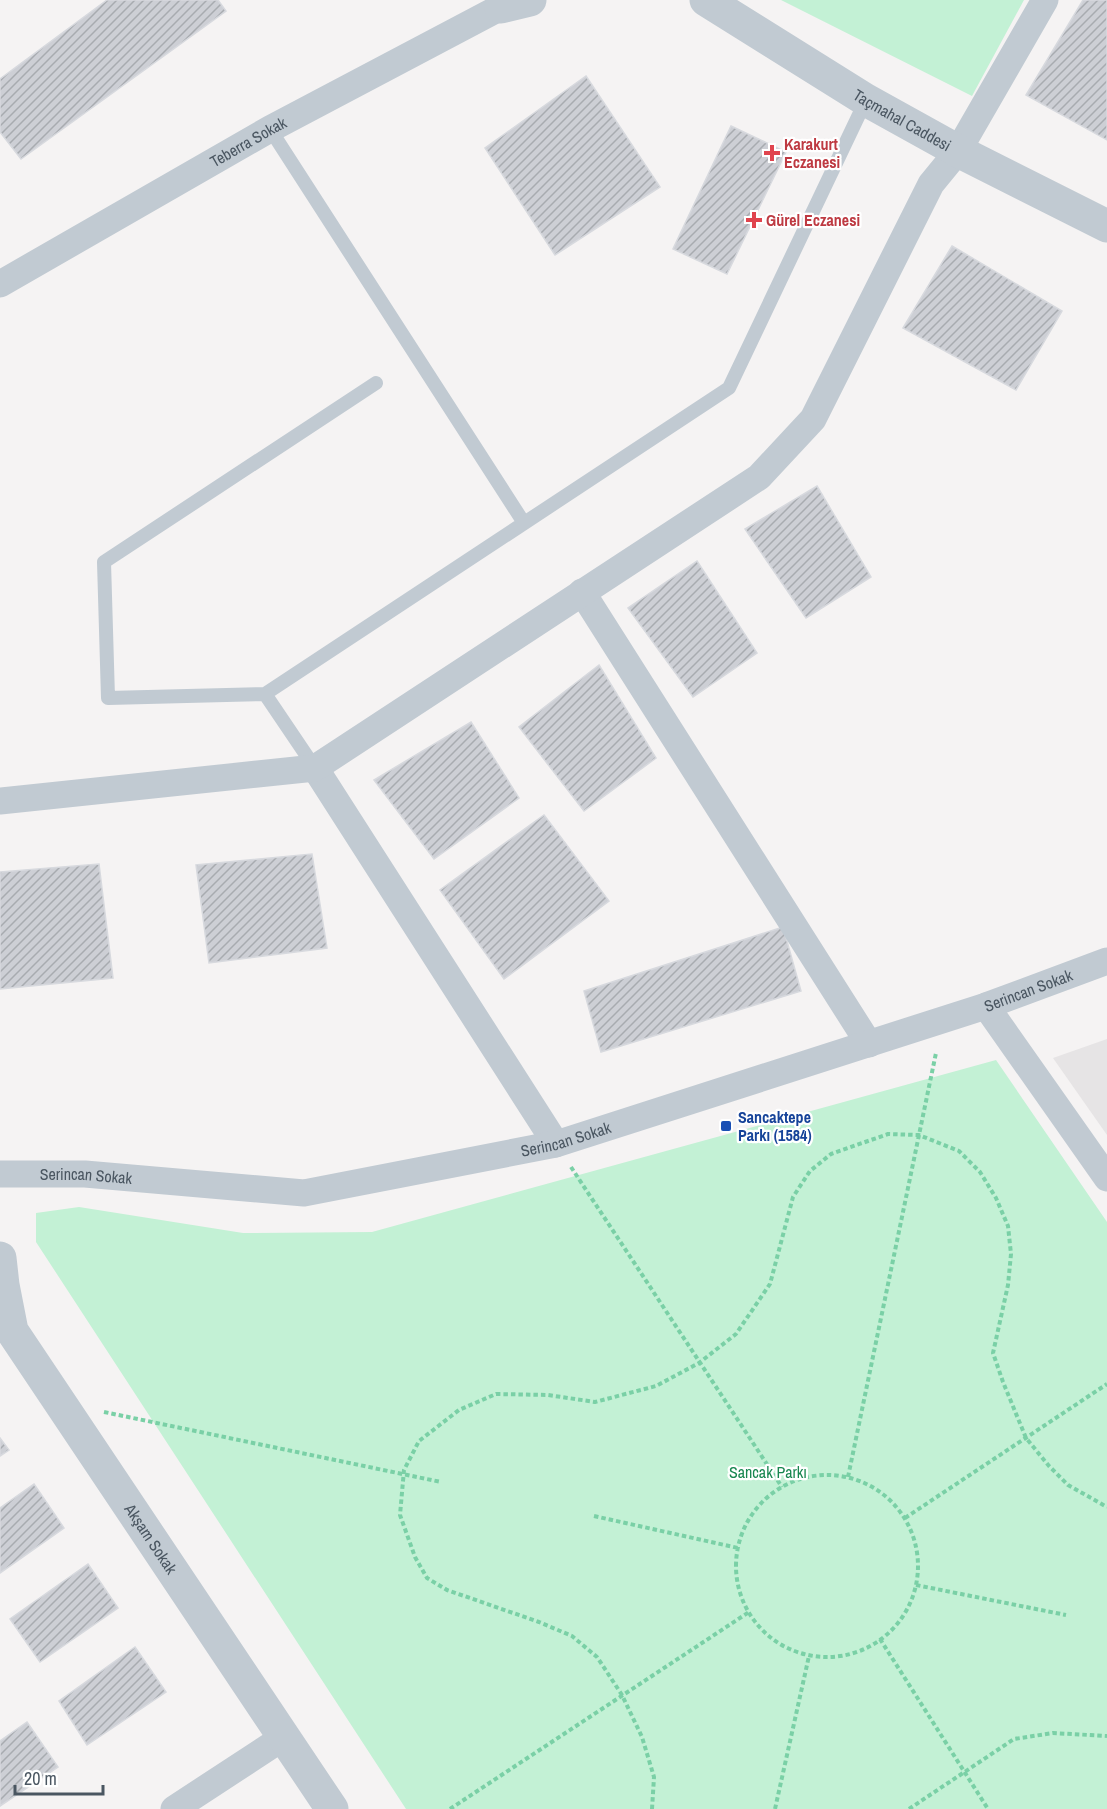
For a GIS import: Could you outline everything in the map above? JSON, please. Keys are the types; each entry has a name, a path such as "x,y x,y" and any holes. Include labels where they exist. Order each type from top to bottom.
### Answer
{"street":[{"name":"Taçmahal Caddesi","path":"706,0 866,100 958,151 1107,226"},
{"path":"0,801 315,768 759,477 813,419 931,184 958,151 1045,0"},
{"name":"Teberra Sokak","path":"0,284 270,129 516,3"},
{"path":"582,592 869,1044"},
{"path":"315,768 556,1144"},
{"name":"Serincan Sokak","path":"0,1174 86,1174 304,1193 556,1144 986,1006 1107,961"},
{"path":"986,1006 1107,1178"},
{"name":"Akşam Sokak","path":"0,1258 12,1331 332,1809"},
{"path":"174,1809 284,1737"}],"lane":[{"path":"376,383 104,562 108,698 265,694 729,388 866,100"},
{"path":"270,129 524,523"},
{"path":"265,694 315,768"}],"path":[{"path":"848,1477 943,1020"},
{"path":"652,1809 654,1777 642,1737 622,1695 597,1657 572,1636 447,1590 427,1578 415,1557 400,1515 404,1470 418,1441 459,1410 496,1394 548,1395 595,1402 656,1386 699,1363 736,1334 770,1284 793,1197 810,1171 831,1154 888,1134 919,1136 959,1151 980,1172 996,1198 1008,1226 1011,1254 1008,1285 993,1353 1026,1438 1068,1485 1107,1507"},
{"path":"556,1144 782,1487"},
{"path":"905,1518 1107,1384"},
{"path":"60,1403 441,1482"},
{"path":"825,1474 855,1478 881,1491 902,1511 916,1539 919,1570 916,1585 912,1601 895,1628 870,1647 840,1657 809,1656 780,1644 756,1624 741,1599 735,1570 739,1541 751,1515 771,1493 782,1487 797,1479 825,1474"},
{"path":"594,1516 738,1548"},
{"path":"916,1585 1066,1615"},
{"path":"450,1809 749,1612"},
{"path":"880,1640 988,1809"},
{"path":"775,1809 809,1656"},
{"path":"909,1809 1014,1738 1053,1733 1107,1736"}],"shaded area":[{"path":"1107,1039 1107,1135 1053,1058"}],"green space":[{"path":"781,0 1024,0 972,96"},
{"name":"Sancak Parkı","path":"996,1060 1107,1222 1107,1809 406,1809 36,1242 36,1213 79,1207 243,1233 372,1232"}],"building":[{"path":"107,0 218,0 226,11 21,159 0,132 0,79"},
{"path":"1083,0 1107,0 1107,140 1026,95"},
{"path":"586,76 660,187 555,255 485,148"},
{"path":"731,126 786,152 727,274 673,249"},
{"path":"952,246 1062,311 1016,390 903,328"},
{"path":"817,486 871,577 806,618 745,529"},
{"path":"697,561 757,653 693,697 628,608"},
{"path":"599,665 656,758 584,811 519,727"},
{"path":"471,722 519,798 434,859 374,780"},
{"path":"544,815 609,901 504,979 440,890"},
{"path":"312,854 327,948 209,963 196,865"},
{"path":"99,864 113,978 0,989 0,872"},
{"path":"783,927 801,991 601,1052 584,991"},
{"path":"0,1438 9,1450 0,1456"},
{"path":"34,1484 64,1528 0,1573 0,1508"},
{"path":"88,1564 118,1608 40,1662 10,1619"},
{"path":"135,1647 166,1692 87,1745 59,1701"},
{"path":"27,1722 58,1767 0,1806 0,1741"}],"place":[{"name":"Karakurt Eczanesi","path":"772,153"},
{"name":"Gürel Eczanesi","path":"754,220"},
{"name":"Sancaktepe Parkı (1584)","path":"726,1126"}]}
